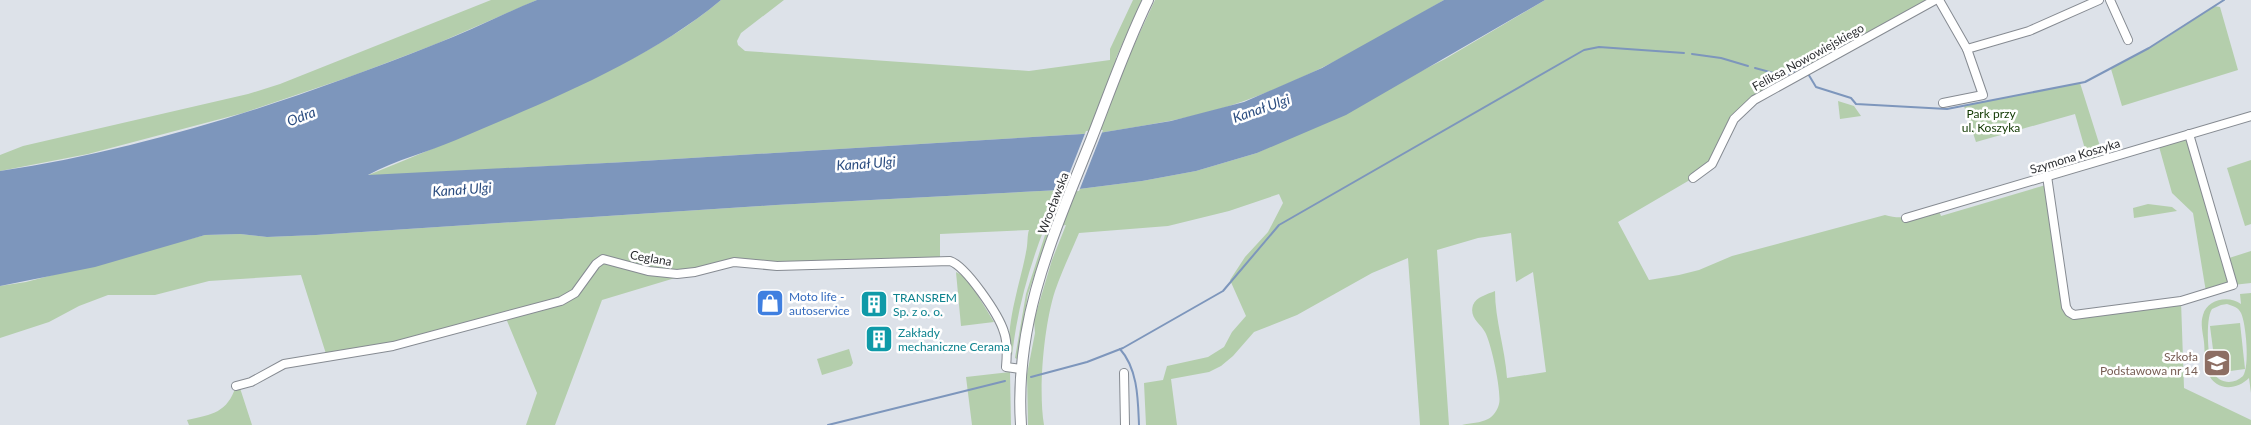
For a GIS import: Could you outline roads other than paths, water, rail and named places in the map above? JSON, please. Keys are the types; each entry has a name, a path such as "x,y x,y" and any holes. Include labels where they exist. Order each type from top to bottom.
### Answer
{"main road":[{"name":"Wrocławska","path":"1021,425 1021,368 1029,311 1045,256 1148,0"}],"street":[{"name":"Feliksa Nowowiejskiego","path":"1693,178 1712,164 1734,119 1745,107 1802,73 1935,0"},
{"path":"1939,0 1967,49 1983,95 1943,103"},
{"path":"1967,49 2029,31 2099,0"},
{"path":"2110,0 2128,40"},
{"name":"Szymona Koszyka","path":"1906,218 2251,116"},
{"path":"2048,176 2066,307 2069,312 2074,315 2181,301 2233,285 2189,134"},
{"name":"Ceglana","path":"236,386 251,382 284,364 394,346 562,301 575,293 596,264 603,260 648,271 677,274 695,272 734,262 777,266 950,261 963,268 1001,325 1006,345 1006,367 1021,368"},
{"path":"1124,373 1125,425"}],"water":[{"path":"537,0 721,0 692,23 660,43 594,79 525,111 368,175 626,162 1099,133 1171,121 1244,102 1322,68 1444,0 1545,0 1346,115 1257,153 1196,171 1142,181 1079,189 776,205 316,235 267,237 240,234 205,235 95,267 0,286 0,171 56,162 111,150 166,136 274,103 446,40"}],"waterway":[{"path":"1807,72 1816,87 1851,98 1856,104 1947,109 2085,82 2149,48 2224,0"},
{"path":"1031,377 1087,362 1123,348 1223,291 1279,225 1584,50 1599,47 1684,53"},
{"path":"1692,54 1721,58 1748,66"},
{"path":"1755,68 1785,76 1804,66 1805,68"},
{"path":"1120,349 1134,375 1139,425"},
{"path":"828,425 1005,381"}],"place":[{"name":"Moto life - autoservice","path":"770,303"},
{"name":"TRANSREM Sp. z o. o.","path":"874,304"},
{"name":"Zakłady mechaniczne Cerama","path":"879,339"},
{"name":"Szkoła Podstawowa nr 14","path":"2217,363"}],"water label":[{"name":"Kanał Ulgi","path":"1261,108"},
{"name":"Odra","path":"301,116"},
{"name":"Kanał Ulgi","path":"866,163"},
{"name":"Kanał Ulgi","path":"462,189"}],"park label":[{"name":"Park przy ul. Koszyka","path":"1991,120"}]}
